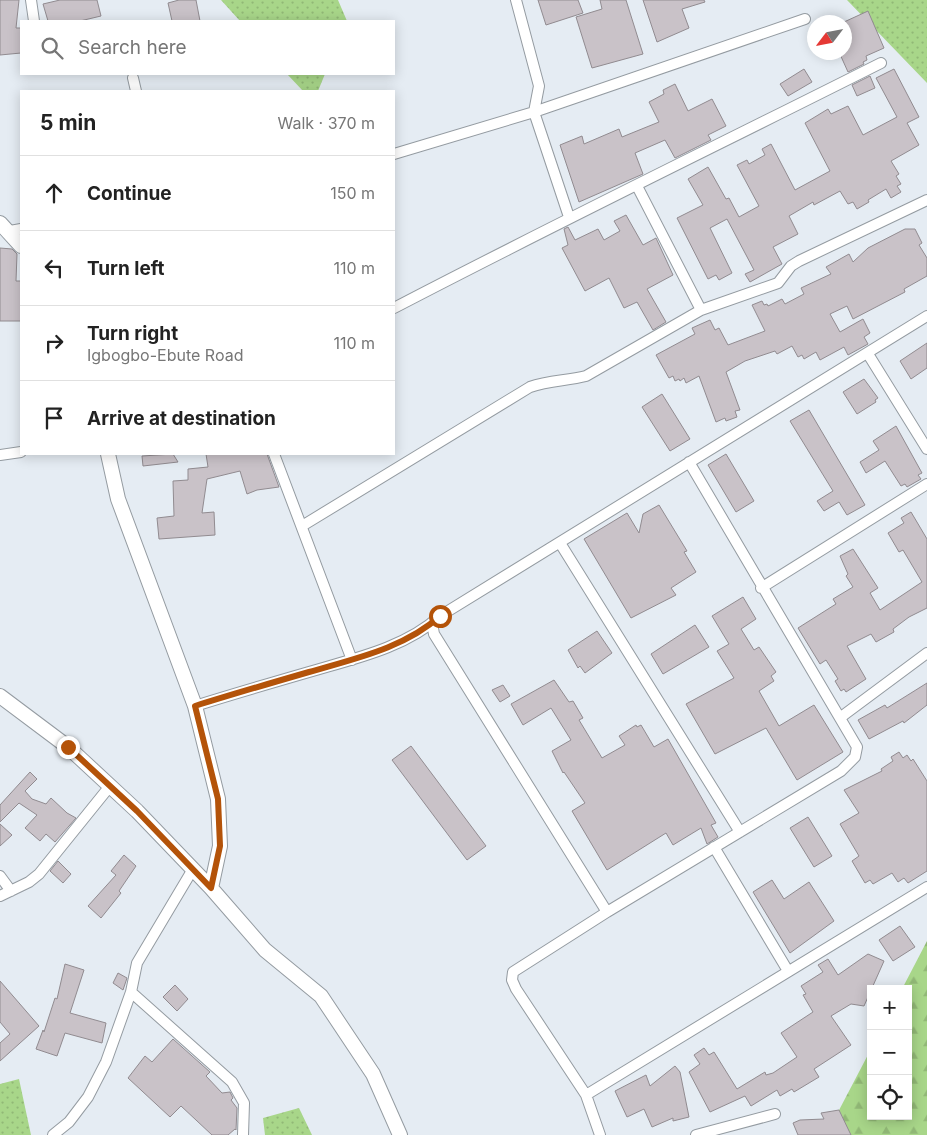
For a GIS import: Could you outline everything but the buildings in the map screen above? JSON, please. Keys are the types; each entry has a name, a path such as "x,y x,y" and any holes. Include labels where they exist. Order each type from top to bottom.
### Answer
{"main road":[{"path":"10,228 20,244"},
{"path":"108,455 118,499 195,706 218,799 220,846 211,888"},
{"path":"1,698 68,747 110,786 211,888 265,950 321,996 373,1074 400,1135"}],"street":[{"path":"31,0 34,20"},
{"path":"516,0 539,86 534,112 569,217"},
{"path":"395,154 534,112 805,19"},
{"path":"395,307 569,217 637,186 880,63"},
{"path":"133,78 136,90"},
{"path":"637,186 701,310"},
{"path":"302,526 530,386 546,381 573,380 586,376 701,310 768,288 778,283 790,266 799,261 927,200"},
{"path":"195,706 352,660 394,645 432,624 440,616 927,316"},
{"path":"868,354 927,449"},
{"path":"0,455 20,452"},
{"path":"274,455 352,660"},
{"path":"600,1135 586,1095 512,980 513,972 607,912 841,771 855,757 857,748 841,717 762,588 689,462"},
{"path":"762,588 927,484"},
{"path":"560,543 740,832"},
{"path":"432,624 434,634 607,912"},
{"path":"841,717 927,653"},
{"path":"0,896 39,874 110,786"},
{"path":"714,847 788,971"},
{"path":"53,1135 70,1122 88,1097 106,1062 131,992 136,963 193,870"},
{"path":"0,876 11,891"},
{"path":"586,1095 927,888"},
{"path":"131,992 232,1082 244,1103 244,1135"},
{"path":"696,1135 717,1133 775,1114"}],"green space":[{"path":"221,0 338,0 347,20 239,20"},
{"path":"847,0 927,0 927,83"},
{"path":"288,75 325,75 318,90 302,90"},
{"path":"927,941 927,1135 826,1135 867,1057 867,1120 912,1120 912,985 904,985"},
{"path":"19,1079 31,1135 0,1135 0,1084"},
{"path":"299,1108 312,1135 265,1135 263,1118"}],"route":[{"path":"68,747 137,811 211,888 220,846 218,799 195,706 352,660 394,645 432,624 440,616"}]}
